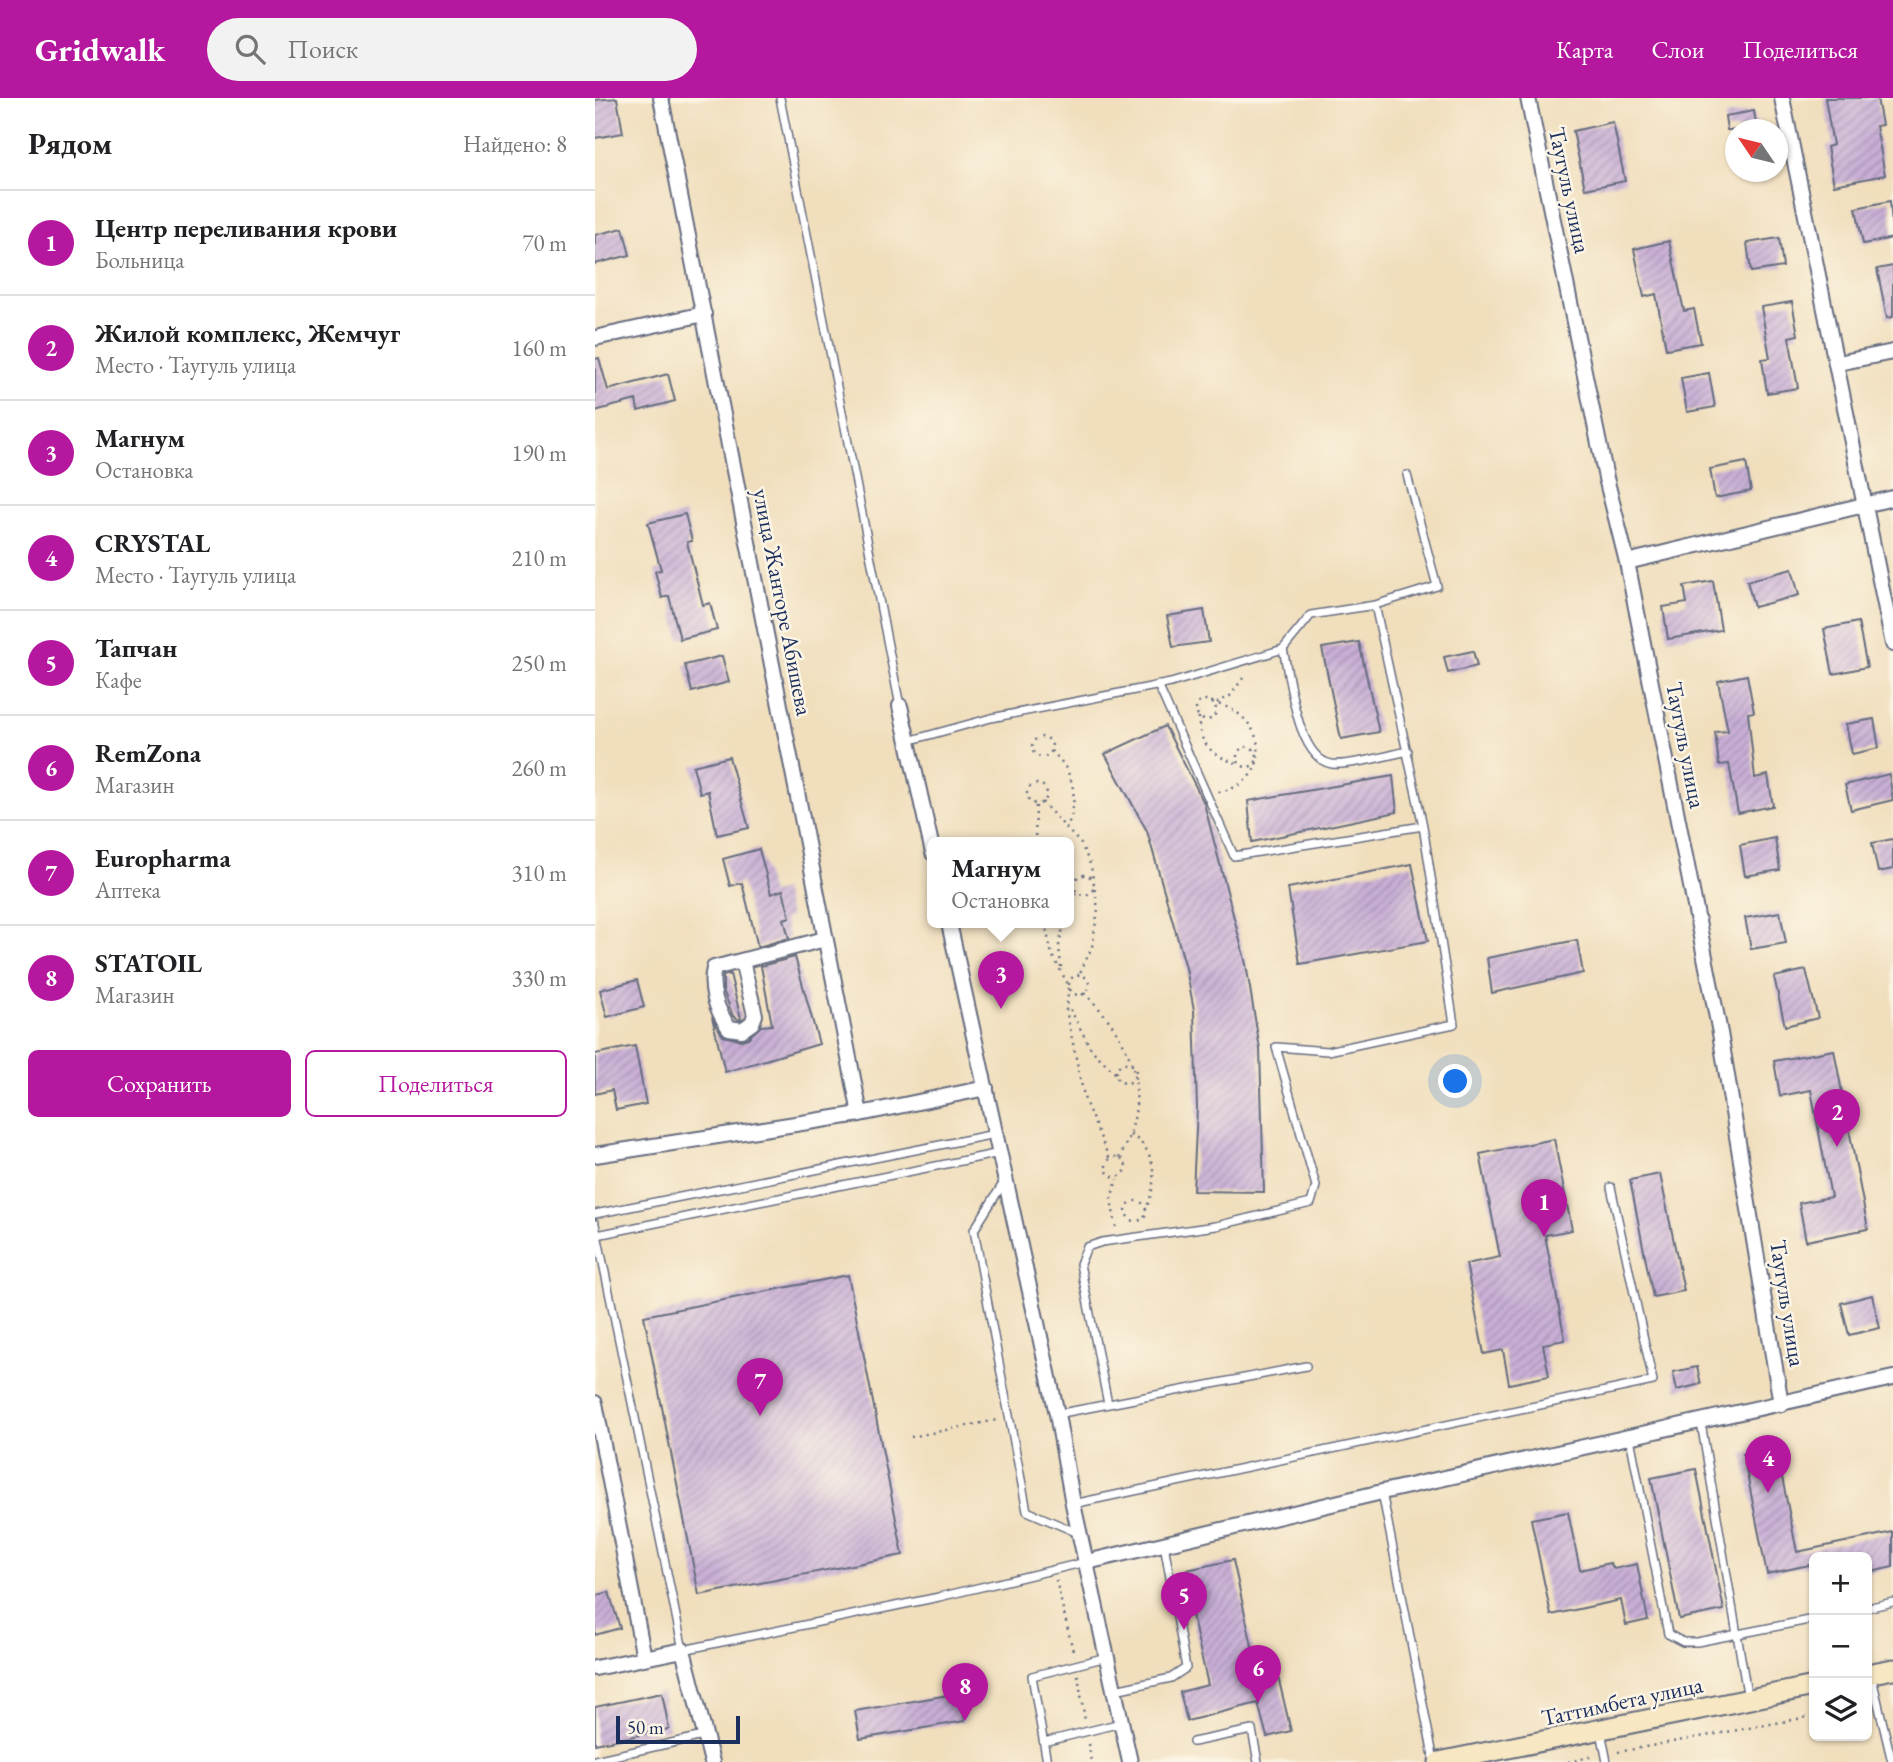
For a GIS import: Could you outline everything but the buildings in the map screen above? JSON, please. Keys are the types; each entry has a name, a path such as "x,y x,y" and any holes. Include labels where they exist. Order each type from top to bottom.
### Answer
{"main road":[{"path":"1872,1673 1893,1669"},
{"name":"Таттимбета улица","path":"1437,1762 1809,1687"}],"street":[{"name":"улица Жанторе Абишева","path":"661,98 860,1114"},
{"name":"Таугуль улица","path":"1528,98 1606,478 1627,562 1720,1034 1781,1404"},
{"path":"1782,98 1893,644"},
{"path":"595,338 705,314"},
{"path":"1838,363 1893,352"},
{"path":"1627,562 1893,498"},
{"path":"900,706 929,837"},
{"path":"950,928 1130,1762"},
{"path":"742,961 755,1015 751,1023 742,1030 729,1028 719,1013 712,979 714,968 825,939"},
{"path":"595,1155 860,1114 986,1088"},
{"path":"1087,1562 1382,1492 1701,1423 1893,1378"},
{"path":"595,1403 644,1658"},
{"path":"595,1668 683,1650 703,1736 712,1762"}],"lane":[{"path":"780,98 900,706"},
{"path":"908,741 991,718 1158,685 1283,649 1311,615 1375,605 1437,586 1407,475"},
{"path":"1108,1404 1080,1264 1087,1247 1102,1242 1216,1226 1311,1203 1316,1186 1276,1047 1328,1051 1454,1024 1423,827 1375,605"},
{"path":"1283,649 1305,741 1316,757 1333,764 1408,751"},
{"path":"1158,685 1234,856 1423,827"},
{"path":"595,1214 996,1134"},
{"path":"597,1235 999,1153"},
{"path":"1006,1179 974,1230 1027,1511 1081,1535"},
{"path":"1073,1504 1653,1381 1611,1187"},
{"path":"595,1224 683,1650 939,1597 1087,1562"},
{"path":"1057,1414 1306,1366"},
{"path":"1701,1423 1748,1700"},
{"path":"1630,1438 1668,1633 1683,1642 1697,1642 1809,1620"},
{"path":"1382,1492 1437,1762"},
{"path":"1114,1690 1171,1678 1186,1668 1164,1544"},
{"path":"1872,1607 1893,1602"},
{"path":"1047,1762 1032,1676 1107,1657"},
{"path":"1870,1678 1892,1762"},
{"path":"1044,1742 1121,1723"},
{"path":"1193,1742 1252,1730 1258,1762"},
{"path":"1601,1731 1607,1758"},
{"path":"595,1760 703,1736"}],"path":[{"path":"1215,703 1230,696 1243,678"},
{"path":"1218,792 1230,790 1256,768 1259,743 1252,724 1234,710 1215,703 1200,703 1197,708 1198,732 1212,752 1224,760 1240,764 1252,765 1257,757"},
{"path":"1199,717 1208,720 1214,717 1215,703"},
{"path":"1051,751 1047,756 1037,756 1032,748 1033,742 1044,738 1049,742 1051,751 1066,770 1073,785 1075,798 1067,827"},
{"path":"1240,764 1238,755 1244,748 1253,749 1257,757"},
{"path":"1035,837 1036,804 1028,795 1034,785 1040,785 1047,791 1042,802 1036,804"},
{"path":"1042,802 1081,844 1091,866 1098,909 1095,930 1092,947 1079,975 1071,980 1067,1003 1085,1101 1109,1160 1107,1172 1118,1177"},
{"path":"1074,897 1077,891 1074,883 1080,876 1087,875 1093,881"},
{"path":"1077,891 1089,893 1093,881"},
{"path":"1046,928 1052,956 1069,986 1075,994 1084,993"},
{"path":"1061,971 1059,946 1063,928"},
{"path":"1079,975 1089,982 1084,993"},
{"path":"1084,993 1118,1031 1135,1070 1137,1096 1129,1135 1119,1158"},
{"path":"1067,1003 1091,1049 1119,1080 1128,1083 1135,1077 1135,1070"},
{"path":"1116,1074 1119,1066 1125,1063 1135,1070"},
{"path":"1129,1135 1145,1146 1152,1161 1152,1196 1144,1217 1138,1221 1127,1215 1127,1209 1133,1202 1139,1202 1146,1208"},
{"path":"1109,1160 1119,1158"},
{"path":"1116,1227 1111,1199 1118,1177 1125,1168 1119,1158"},
{"path":"911,1437 1009,1416"},
{"path":"1568,1762 1607,1758 1809,1717"}],"place":[{"name":"Магнум","path":"1001,1009"},
{"name":"Жилой комплекс, Жемчуг","path":"1837,1147"},
{"name":"Центр переливания крови","path":"1544,1237"},
{"name":"Europharma","path":"760,1416"},
{"name":"CRYSTAL","path":"1768,1493"},
{"name":"Тапчан","path":"1184,1630"},
{"name":"RemZona","path":"1258,1703"},
{"name":"STATOIL","path":"965,1721"}]}
